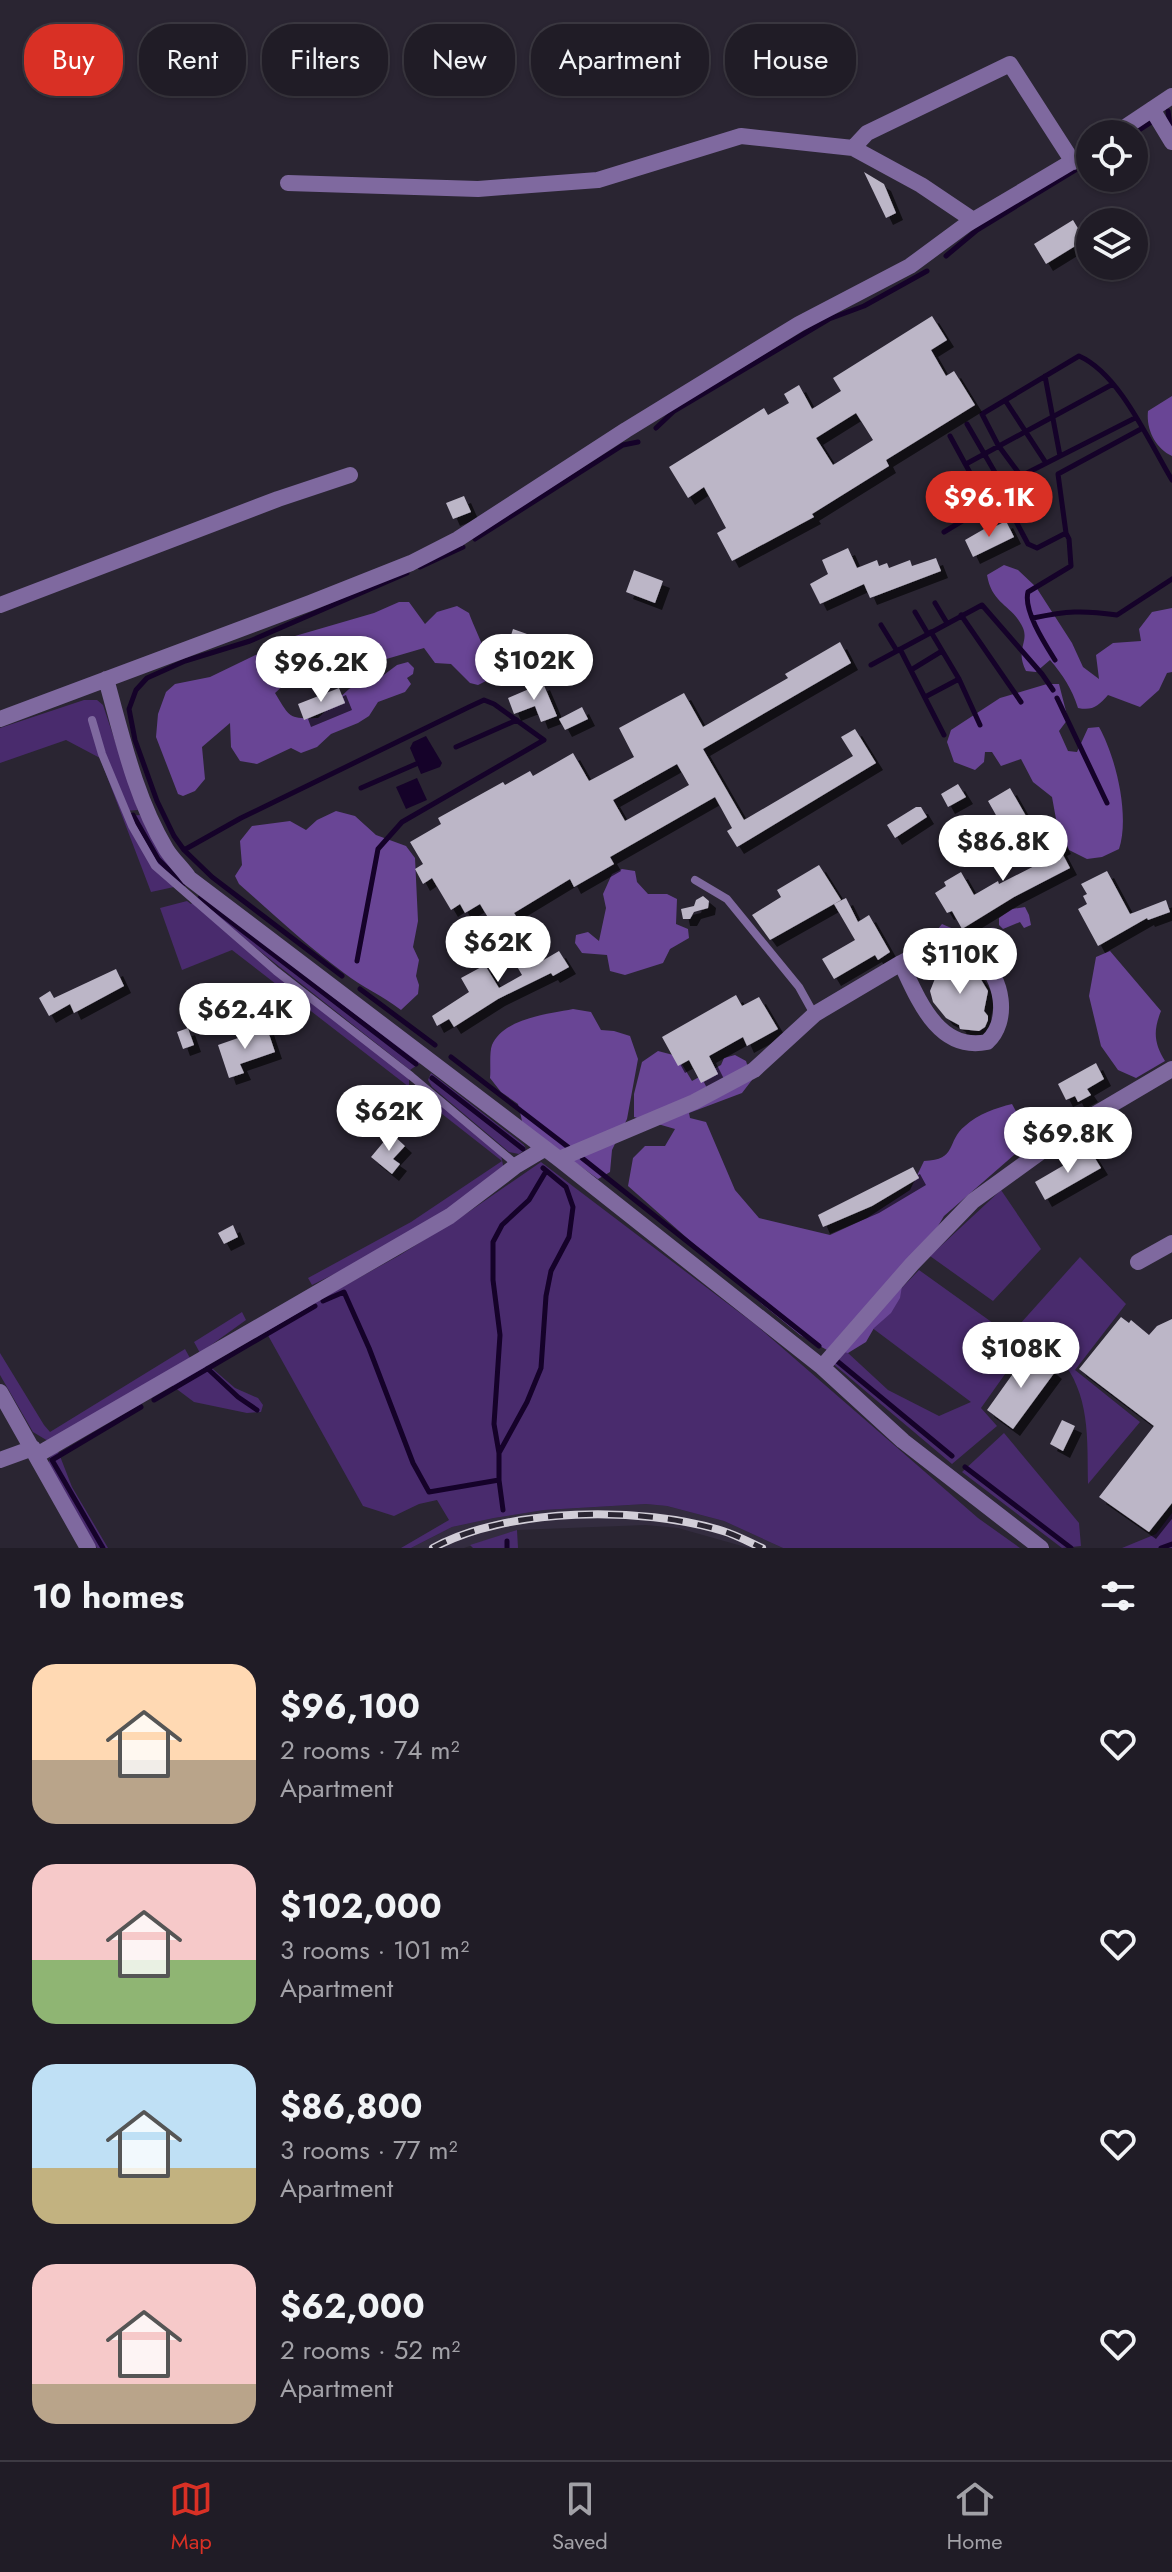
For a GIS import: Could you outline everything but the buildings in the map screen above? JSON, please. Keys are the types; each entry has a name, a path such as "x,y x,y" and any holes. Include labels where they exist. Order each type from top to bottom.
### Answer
{"street":[{"path":"853,148 867,133 1010,64 1073,162"},
{"path":"1136,120 1172,96"},
{"path":"1152,109 1172,142"},
{"path":"288,183 478,189 598,180 741,136 853,148 921,185 973,220"},
{"path":"0,719 310,603 411,563 458,539 626,430 759,349 910,266 973,220 1076,160"},
{"path":"0,605 278,499 350,475"},
{"path":"106,679 127,757 147,811 167,850 189,878 559,1159 822,1367 903,1441 1041,1548"},
{"path":"559,1159 694,1102 754,1070 815,1014 901,963 918,954 950,948 966,950 980,959 993,976 1002,1005 1001,1024 995,1034 987,1042 976,1044 966,1043 944,1032 927,1014 901,963"},
{"path":"822,1367 912,1264 973,1201 1082,1122 1172,1069"},
{"path":"0,1460 35,1452 450,1216 517,1165 544,1149"},
{"path":"1138,1262 1172,1243"},
{"path":"0,1392 88,1548"}],"lane":[{"path":"92,720 102,754 132,826 155,866 276,971 411,1076 517,1165"},
{"path":"695,880 727,899 799,987 815,1014"}],"shaded area":[{"path":"1172,396 1172,456 1156,443 1150,431 1148,411"},
{"path":"1004,565 1018,570 1036,587 1072,643 1083,667 1099,679 1096,655 1113,643 1141,641 1139,629 1152,612 1172,608 1172,672 1167,673 1159,690 1140,707 1108,695 1095,707 1078,708 1067,682 1050,660 1036,672 1026,671 1022,657 1023,628 993,593 987,575"},
{"path":"399,602 409,602 425,624 437,612 457,606 469,613 487,656 492,678 478,685 470,683 451,664 435,663 424,648 318,679 286,683 275,693 288,712 301,718 318,718 349,689 365,680 373,683 397,665 408,662 414,668 413,674 407,678 411,684 405,692 378,702 369,716 301,753 291,748 257,764 240,761 231,747 230,723 202,747 205,779 195,791 183,796 178,794 156,737 158,714 166,692 175,684 210,677 295,636 374,613"},
{"path":"1047,684 1059,684 1068,719 1059,731 1068,751 1077,752 1088,728 1099,727 1111,754 1120,787 1122,836 1119,849 1102,857 1087,859 1069,850 1056,819 1052,797 1033,782 1021,759 1001,766 992,752 985,752 984,762 975,770 954,762 947,742 951,730 1000,698"},
{"path":"84,700 97,700 103,705 138,810 124,811 130,828 174,887 151,892 100,758 66,740 0,763 0,728"},
{"path":"426,736 442,763 440,767 421,774 410,748 413,742"},
{"path":"417,778 427,800 406,809 396,787"},
{"path":"336,811 355,816 376,835 406,846 415,858 418,921 413,947 419,960 416,976 419,985 418,994 401,1010 317,952 239,884 235,876 242,865 240,841 252,826 290,821 306,830 317,820"},
{"path":"140,815 161,853 183,879 183,884 179,885 155,863 130,816"},
{"path":"622,869 635,871 637,882 648,894 667,894 677,899 676,924 688,929 689,938 670,949 663,963 625,975 610,971 607,955 582,953 575,943 576,935 588,932 599,941 606,908 603,894 612,874"},
{"path":"201,895 420,1063 410,1070 233,930 409,1077 409,1087 232,950 182,970 160,908 187,901 191,904"},
{"path":"1025,907 1031,925 1024,928 1020,922 1003,929 999,925 999,918 1012,909"},
{"path":"942,924 971,933 995,928 1002,948 996,950 933,935"},
{"path":"1110,951 1161,1011 1156,1037 1165,1061 1136,1078 1118,1070 1101,1046 1089,996 1096,957"},
{"path":"573,1009 591,1012 601,1030 630,1036 638,1059 627,1119 612,1150 610,1172 598,1179 523,1125 518,1104 501,1092 490,1078 492,1045 506,1029 540,1015"},
{"path":"658,1051 677,1056 692,1081 721,1065 724,1058 735,1055 746,1061 752,1080 742,1093 689,1113 690,1118 706,1122 735,1190 759,1218 830,1235 867,1218 910,1190 924,1161 935,1160 947,1153 959,1132 970,1122 987,1112 1012,1104 1030,1137 1030,1145 1014,1155 944,1216 902,1286 900,1298 891,1313 874,1328 866,1342 848,1353 827,1350 800,1335 762,1304 628,1186 633,1158 645,1146 665,1146 675,1129 634,1117 634,1094 642,1062"},
{"path":"431,1073 526,1149 519,1154 509,1152 432,1087 428,1080"},
{"path":"418,1086 501,1155 504,1170 437,1218 381,1251 312,1285 308,1278 411,1222 502,1161 414,1092"},
{"path":"541,1162 756,1325 978,1518 1020,1548 783,1548 724,1521 667,1506 646,1504 544,1510 494,1518 452,1527 411,1548 401,1548 449,1520 437,1500 419,1504 394,1516 363,1506 265,1330 400,1255"},
{"path":"1001,1190 1041,1249 993,1301 930,1256"},
{"path":"1080,1257 1126,1304 1075,1370 1140,1422 1088,1484 1085,1418 1077,1386 1059,1357 1020,1324"},
{"path":"919,1270 1025,1346 981,1408 997,1426 952,1464 831,1362 841,1352 848,1353 888,1390 939,1416 971,1402 867,1324"},
{"path":"242,1312 246,1320 200,1353 194,1342"},
{"path":"185,1349 190,1358 48,1441 33,1432 0,1375 0,1353 50,1432"},
{"path":"206,1363 235,1388 258,1398 263,1405 261,1412 247,1413 194,1402 170,1384"},
{"path":"1004,1433 1079,1523 1081,1546 1062,1548 962,1472"},
{"path":"58,1451 72,1487 108,1548 97,1548 48,1468 50,1457"},
{"path":"646,1504 667,1506 724,1521 783,1548 749,1548 678,1528 646,1525 517,1530 464,1548 411,1548 452,1527 494,1518 544,1510"},
{"path":"1172,1513 1172,1548 1122,1548 1156,1534"},
{"path":"517,1530 518,1548 473,1548 470,1545"}],"waterway":[{"path":"1168,111 1170,126"},
{"path":"946,256 977,230 1076,170"},
{"path":"656,428 674,411 829,319 864,306 927,271"},
{"path":"944,532 1022,485 1021,476 998,445 982,414 1079,356 1094,365 1120,393 1172,480"},
{"path":"1045,376 1060,456"},
{"path":"966,464 1113,384"},
{"path":"1005,400 1046,463"},
{"path":"1021,476 1135,418"},
{"path":"967,424 1000,481"},
{"path":"1066,533 1058,474 1141,429"},
{"path":"950,436 980,491"},
{"path":"475,539 623,445 638,442"},
{"path":"1003,497 1028,544 1037,548 1066,533 1069,539 1071,566 1028,592 1027,599 1032,617 1055,660"},
{"path":"420,567 463,547"},
{"path":"342,976 212,877 184,850 157,801 135,740 129,709 136,690 147,678 185,661 250,641 407,573"},
{"path":"1033,618 1075,612 1117,615 1172,579"},
{"path":"935,603 947,623"},
{"path":"871,665 982,605 1053,690"},
{"path":"915,612 928,634"},
{"path":"961,615 1021,702"},
{"path":"881,625 897,651"},
{"path":"931,632 959,679 980,725"},
{"path":"900,649 944,735"},
{"path":"911,670 942,651"},
{"path":"925,697 959,679"},
{"path":"1057,698 1107,803"},
{"path":"184,850 241,818 469,707 484,700 494,704 544,740 402,822 378,849 357,961"},
{"path":"456,747 517,720"},
{"path":"361,788 416,764"},
{"path":"133,815 158,859 183,884"},
{"path":"200,898 416,1064"},
{"path":"360,989 435,1045"},
{"path":"451,1057 568,1147"},
{"path":"432,1078 523,1149"},
{"path":"582,1158 819,1346"},
{"path":"499,1480 499,1453 527,1402 541,1368 546,1296 551,1271 569,1237 573,1207 566,1187 543,1168"},
{"path":"499,1453 494,1424 500,1335 493,1280 493,1242 502,1225 529,1200 545,1173"},
{"path":"323,1301 344,1292 413,1463 429,1492 499,1480 503,1510"},
{"path":"154,1400 315,1306"},
{"path":"837,1361 952,1456"},
{"path":"207,1368 257,1410"},
{"path":"103,1548 52,1460 141,1407"},
{"path":"965,1467 1071,1548"},
{"path":"507,1541 507,1548"},
{"path":"1161,1548 1172,1544"}],"railway":[{"path":"433,1548 463,1534 498,1525 575,1515 654,1517 690,1523 728,1533 762,1548"}]}
